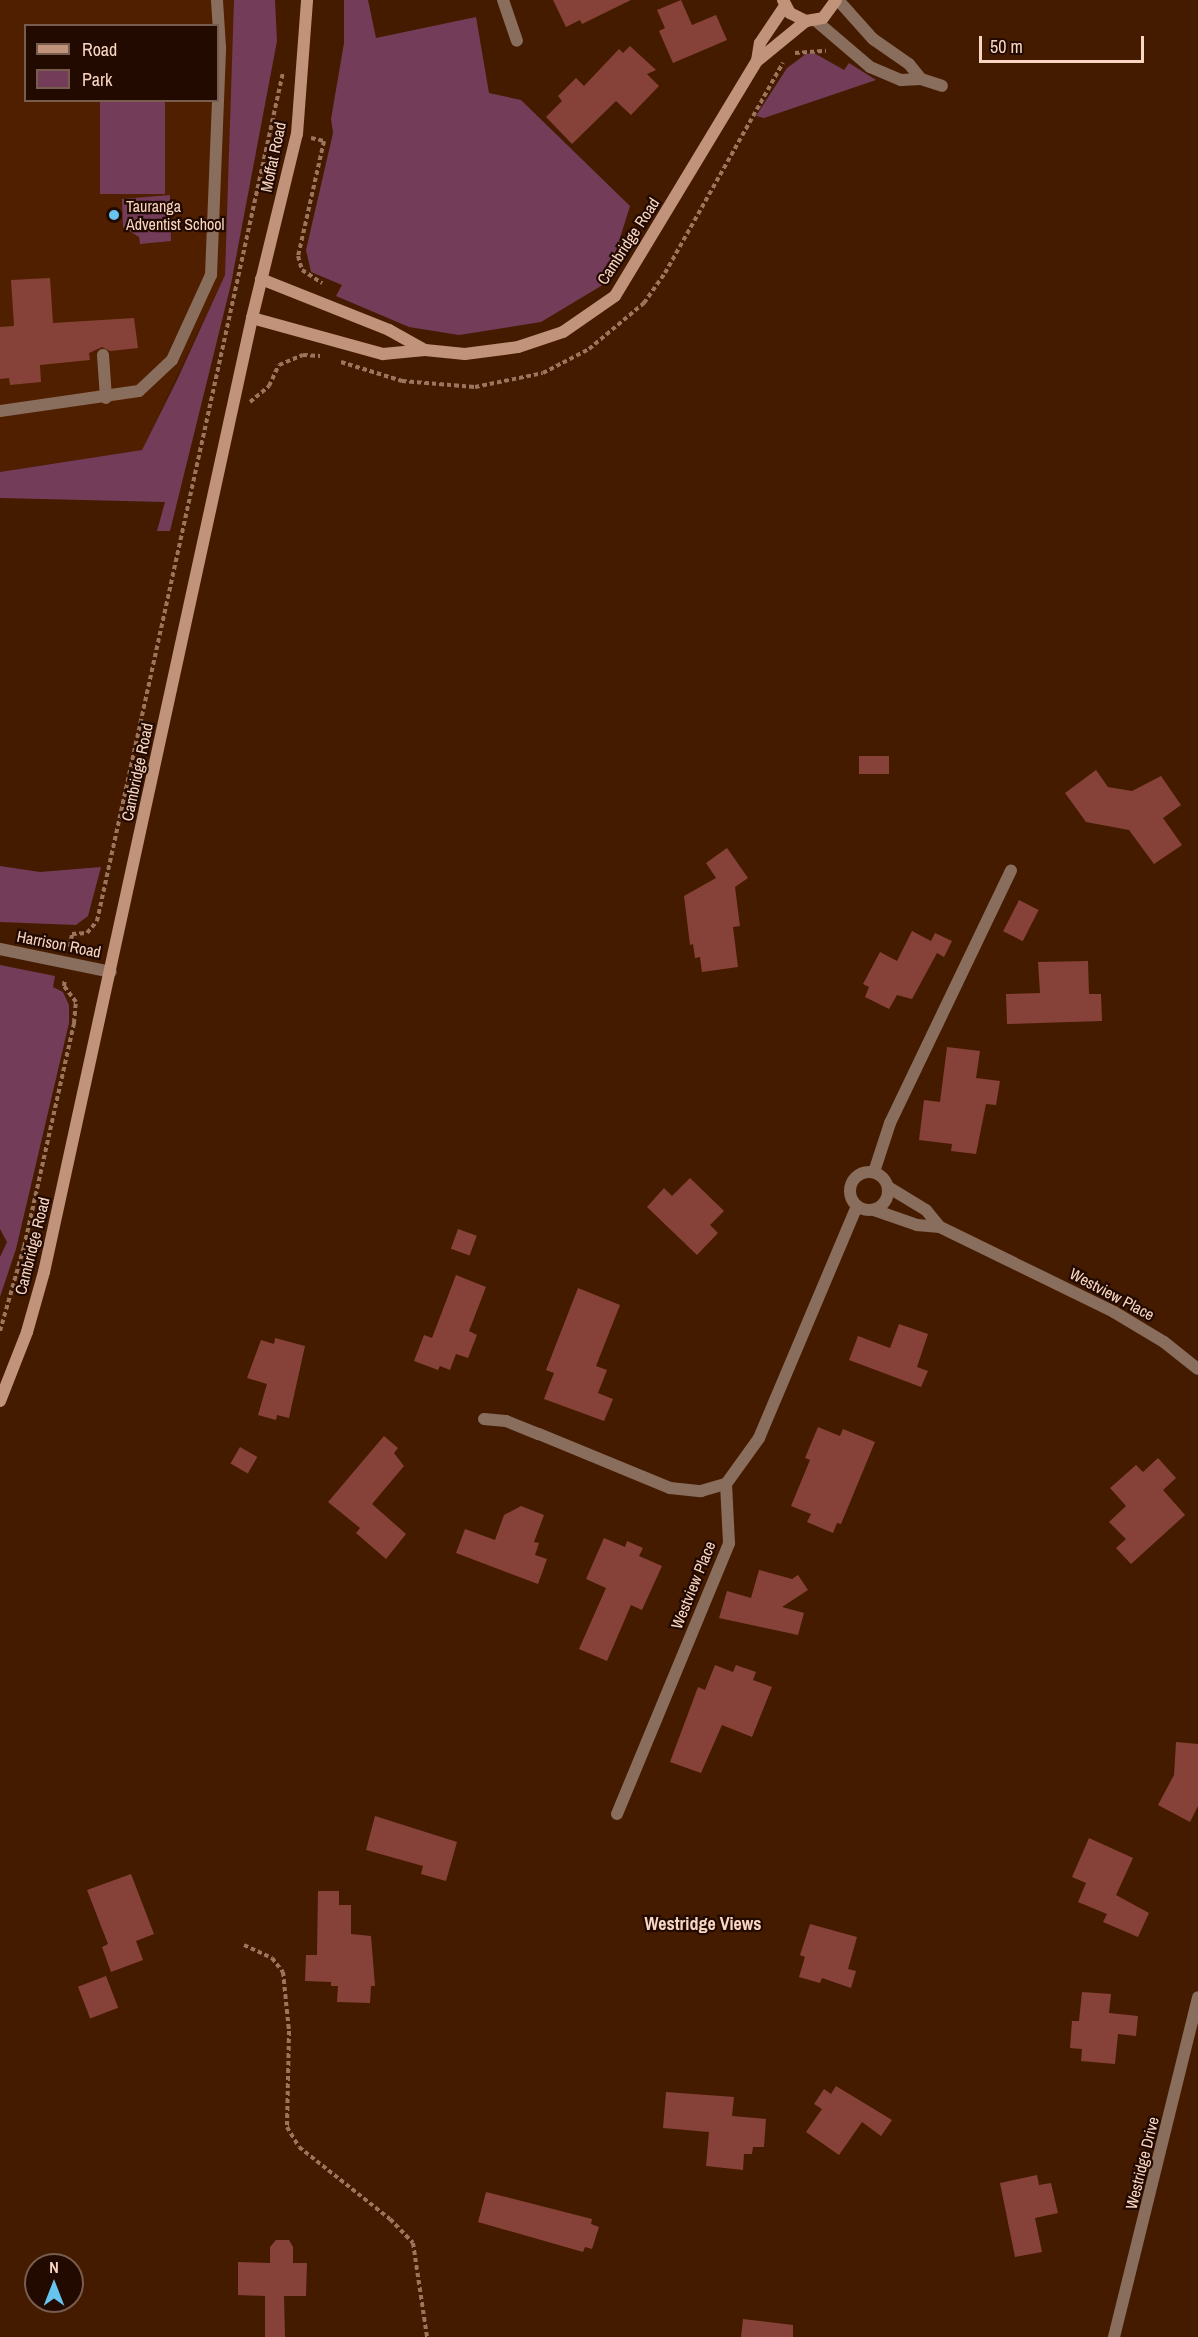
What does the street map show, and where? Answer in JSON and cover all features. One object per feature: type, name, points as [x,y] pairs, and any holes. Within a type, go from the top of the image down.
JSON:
[{"type":"main road","name":"Moffat Road","points":[[252,318],[297,134],[307,0]]},
{"type":"main road","name":"Cambridge Road","points":[[0,1401],[27,1332],[44,1272],[252,318],[383,354],[425,350],[465,354],[518,347],[563,332],[615,296],[757,61],[810,20],[829,13],[837,0]]},
{"type":"main road","name":"Cambridge Road","points":[[757,61],[760,44],[784,3]]},
{"type":"main road","points":[[784,3],[810,20]]},
{"type":"main road","name":"Cambridge Road","points":[[261,279],[389,330],[425,350]]},
{"type":"street","points":[[217,0],[219,24]]},
{"type":"street","points":[[503,0],[517,40]]},
{"type":"street","points":[[837,0],[873,39],[909,64],[921,79]]},
{"type":"street","points":[[810,20],[870,67],[901,81],[921,79],[942,86]]},
{"type":"street","points":[[219,31],[219,72]]},
{"type":"street","points":[[0,411],[106,398],[139,391],[172,360],[211,275],[218,102]]},
{"type":"street","points":[[104,355],[106,398]]},
{"type":"street","points":[[874,1172],[890,1124],[1011,870]]},
{"type":"street","name":"Harrison Road","points":[[0,949],[111,972]]},
{"type":"street","points":[[874,1172],[888,1186],[885,1203],[874,1210],[857,1206],[850,1195],[852,1182],[861,1173],[874,1172]]},
{"type":"street","name":"Westview Place","points":[[888,1186],[926,1210],[940,1227]]},
{"type":"street","points":[[484,1419],[506,1421],[670,1488],[701,1491],[726,1484],[759,1438],[857,1206]]},
{"type":"street","name":"Westview Place","points":[[874,1210],[917,1225],[940,1227],[1114,1312],[1164,1342],[1198,1369]]},
{"type":"street","name":"Westview Place","points":[[617,1814],[729,1543],[726,1484]]},
{"type":"street","name":"Westridge Drive","points":[[1114,2337],[1198,1997]]},
{"type":"path","points":[[339,362],[402,381],[475,387],[543,373],[589,349],[644,303],[665,273],[756,106],[790,54],[813,49],[833,56]]},
{"type":"path","points":[[71,942],[72,934],[87,933],[97,921],[272,129],[285,60]]},
{"type":"path","points":[[272,129],[278,130]]},
{"type":"path","points":[[319,140],[324,141],[298,256],[302,270],[329,286]]},
{"type":"path","points":[[269,386],[279,365],[292,357],[303,354],[328,358]]},
{"type":"path","points":[[0,1331],[24,1247],[73,1041],[76,1002],[64,986],[65,980]]},
{"type":"path","points":[[244,1945],[272,1958],[283,1972],[289,2031],[287,2127],[299,2147],[390,2219],[413,2243],[427,2337]]},
{"type":"shaded area","name":"Tauranga Adventist School","points":[[0,0],[234,0],[225,275],[142,450],[0,472]]},
{"type":"green space","points":[[234,0],[275,0],[277,41],[231,284],[170,531],[157,531],[165,502],[0,498],[0,472],[142,450],[177,380],[225,275]]},
{"type":"green space","points":[[344,0],[368,0],[376,38],[476,17],[489,93],[521,100],[630,206],[606,283],[541,322],[459,335],[409,327],[336,296],[342,285],[311,272],[306,250],[333,133],[331,119],[344,43]]},
{"type":"green space","points":[[814,53],[844,70],[849,63],[876,80],[764,118],[756,116],[787,68],[806,54]]},
{"type":"green space","points":[[100,102],[165,102],[165,194],[100,194]]},
{"type":"green space","points":[[170,195],[171,241],[140,244],[139,237],[123,227],[122,199]]},
{"type":"green space","points":[[0,866],[40,872],[101,867],[88,916],[76,925],[0,922]]},
{"type":"green space","points":[[0,965],[55,976],[53,987],[63,992],[69,1005],[69,1023],[16,1249],[0,1297],[0,1257],[7,1242],[0,1229]]},
{"type":"building","points":[[553,0],[631,0],[582,24],[580,20],[566,27]]},
{"type":"building","points":[[681,0],[692,25],[716,15],[727,40],[673,63],[659,31],[665,28],[657,10]]},
{"type":"building","points":[[630,46],[656,70],[647,74],[659,86],[631,115],[616,101],[572,144],[546,117],[562,101],[558,96],[576,78],[584,86],[619,49],[623,53]]},
{"type":"building","points":[[50,278],[53,323],[134,318],[138,348],[110,351],[102,347],[89,353],[90,360],[40,365],[41,382],[10,385],[9,378],[0,379],[0,327],[14,326],[11,280]]},
{"type":"building","points":[[859,756],[889,756],[889,774],[859,774]]},
{"type":"building","points":[[1096,770],[1108,787],[1132,791],[1161,776],[1181,805],[1163,818],[1182,845],[1154,864],[1129,830],[1086,822],[1065,793]]},
{"type":"building","points":[[727,848],[748,878],[735,887],[740,926],[733,927],[738,967],[702,972],[700,957],[695,958],[693,944],[690,945],[684,896],[716,878],[706,863]]},
{"type":"building","points":[[1019,900],[1039,910],[1023,941],[1003,931]]},
{"type":"building","points":[[912,931],[931,941],[935,933],[952,941],[944,957],[937,953],[912,999],[897,995],[889,1009],[865,997],[869,987],[863,984],[880,952],[897,961]]},
{"type":"building","points":[[1088,961],[1089,994],[1101,994],[1102,1021],[1007,1024],[1006,994],[1040,993],[1038,962]]},
{"type":"building","points":[[947,1047],[980,1051],[976,1078],[1000,1081],[996,1105],[986,1104],[976,1154],[951,1151],[952,1144],[919,1140],[924,1100],[940,1102]]},
{"type":"building","points":[[690,1178],[724,1211],[710,1225],[718,1233],[697,1255],[647,1207],[664,1188],[672,1196]]},
{"type":"building","points":[[458,1229],[477,1236],[470,1256],[451,1249]]},
{"type":"building","points":[[456,1275],[486,1287],[469,1331],[477,1335],[468,1358],[456,1354],[450,1370],[440,1366],[438,1370],[414,1361],[424,1335],[432,1338]]},
{"type":"building","points":[[578,1288],[620,1305],[596,1366],[607,1370],[598,1393],[613,1399],[604,1421],[544,1399],[554,1373],[546,1370]]},
{"type":"building","points":[[899,1324],[928,1334],[917,1367],[928,1371],[921,1387],[849,1360],[858,1336],[890,1348]]},
{"type":"building","points":[[275,1338],[305,1346],[289,1418],[277,1415],[276,1420],[258,1415],[267,1384],[247,1378],[261,1340],[274,1344]]},
{"type":"building","points":[[818,1427],[840,1436],[843,1429],[875,1442],[841,1524],[837,1523],[833,1533],[807,1522],[811,1514],[791,1506],[810,1460],[805,1458]]},
{"type":"building","points":[[384,1436],[398,1448],[394,1453],[404,1466],[372,1504],[406,1534],[386,1559],[356,1533],[360,1528],[328,1502]]},
{"type":"building","points":[[240,1447],[257,1457],[248,1473],[230,1463]]},
{"type":"building","points":[[1158,1458],[1176,1478],[1163,1490],[1185,1515],[1131,1564],[1116,1548],[1126,1539],[1109,1522],[1126,1506],[1110,1488],[1136,1465],[1143,1472]]},
{"type":"building","points":[[521,1506],[544,1515],[534,1542],[539,1543],[535,1555],[547,1559],[538,1584],[456,1553],[465,1529],[495,1540],[504,1515]]},
{"type":"building","points":[[604,1538],[625,1547],[627,1541],[643,1548],[639,1556],[662,1566],[642,1610],[631,1605],[607,1661],[579,1649],[606,1588],[586,1579]]},
{"type":"building","points":[[759,1570],[792,1579],[798,1575],[808,1590],[782,1607],[804,1613],[798,1635],[719,1618],[727,1591],[751,1598]]},
{"type":"building","points":[[715,1665],[733,1672],[736,1665],[756,1672],[753,1680],[772,1687],[752,1737],[722,1725],[701,1773],[670,1762],[698,1687],[705,1690]]},
{"type":"building","points":[[1176,1742],[1198,1744],[1198,1806],[1190,1822],[1158,1805],[1174,1775]]},
{"type":"building","points":[[375,1816],[457,1842],[446,1881],[421,1874],[423,1866],[366,1850]]},
{"type":"building","points":[[1089,1838],[1133,1858],[1116,1895],[1149,1913],[1138,1937],[1103,1922],[1107,1914],[1078,1902],[1086,1883],[1072,1877]]},
{"type":"building","points":[[131,1874],[154,1934],[136,1941],[143,1960],[111,1972],[102,1947],[108,1944],[87,1890]]},
{"type":"building","points":[[318,1891],[339,1891],[339,1905],[351,1905],[351,1934],[371,1936],[375,1986],[371,1986],[370,2003],[337,2002],[338,1986],[331,1986],[331,1982],[305,1981],[306,1955],[317,1955]]},
{"type":"building","points":[[810,1924],[857,1937],[848,1969],[856,1971],[851,1988],[822,1978],[820,1983],[799,1977],[805,1957],[800,1955]]},
{"type":"building","points":[[106,1976],[118,2008],[90,2018],[78,1987]]},
{"type":"building","points":[[1082,1992],[1111,1994],[1109,2013],[1138,2016],[1136,2036],[1118,2034],[1115,2064],[1081,2061],[1082,2049],[1070,2048],[1072,2021],[1079,2021]]},
{"type":"building","points":[[836,2086],[892,2120],[881,2136],[862,2122],[839,2155],[806,2132],[822,2109],[814,2104],[824,2089],[831,2094]]},
{"type":"building","points":[[666,2092],[734,2097],[732,2116],[766,2119],[764,2147],[753,2147],[752,2154],[744,2154],[743,2170],[706,2166],[709,2132],[663,2128]]},
{"type":"building","points":[[1037,2175],[1039,2185],[1051,2183],[1058,2213],[1035,2218],[1042,2252],[1015,2257],[1000,2183]]},
{"type":"building","points":[[486,2192],[592,2219],[591,2224],[599,2227],[592,2249],[585,2247],[583,2252],[478,2222]]},
{"type":"building","points":[[276,2240],[289,2240],[293,2247],[293,2263],[307,2263],[306,2296],[284,2296],[285,2337],[265,2337],[265,2296],[238,2295],[238,2262],[270,2263],[270,2247]]},
{"type":"building","points":[[743,2319],[793,2325],[793,2337],[741,2337]]},
{"type":"place","name":"Tauranga Adventist School","points":[[114,215]]},
{"type":"district","name":"Westridge Views","points":[[703,1924]]}]
